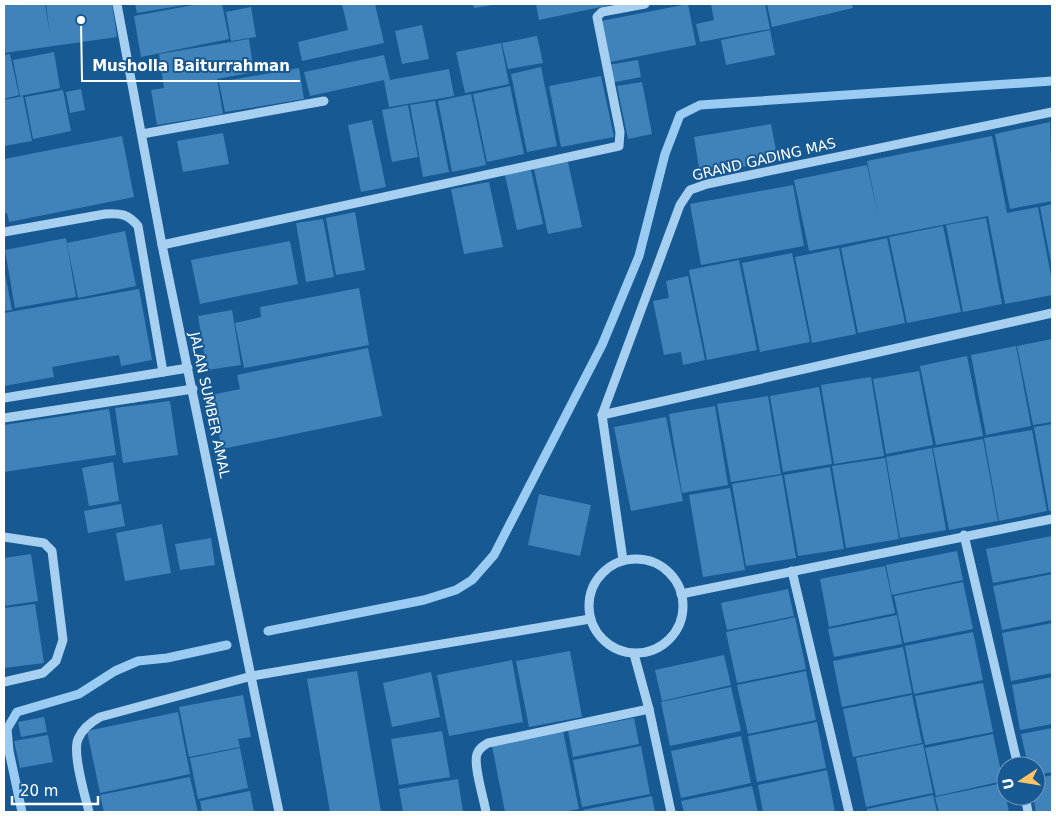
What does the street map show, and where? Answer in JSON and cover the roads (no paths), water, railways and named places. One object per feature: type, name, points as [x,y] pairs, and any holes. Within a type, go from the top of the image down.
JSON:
[{"type":"street","name":"JALAN SUMBER AMAL","points":[[117,4],[162,245],[279,812]]},
{"type":"street","points":[[162,245],[619,146],[620,132],[597,17],[602,12],[645,4]]},
{"type":"street","points":[[142,134],[324,101]]},
{"type":"street","name":"GRAND GADING MAS","points":[[623,560],[602,415],[680,205],[690,190],[756,174],[1052,112]]},
{"type":"street","points":[[4,232],[105,214],[121,213],[132,218],[138,226],[163,372]]},
{"type":"street","points":[[602,415],[1052,313]]},
{"type":"street","points":[[4,398],[188,368]]},
{"type":"street","points":[[4,418],[193,389]]},
{"type":"street","points":[[681,594],[964,535],[1052,519]]},
{"type":"street","points":[[964,535],[1016,756]]},
{"type":"street","points":[[4,537],[44,543],[52,551],[63,640],[56,661],[43,673],[4,682]]},
{"type":"street","points":[[637,559],[652,562],[665,569],[675,580],[681,594],[683,611],[678,628],[667,642],[652,651],[634,654],[619,651],[606,644],[596,633],[590,619],[588,604],[591,590],[598,577],[609,567],[623,560],[637,559]]},
{"type":"street","points":[[792,571],[848,812]]},
{"type":"street","points":[[89,812],[78,753],[78,740],[90,722],[100,717],[252,676],[590,619]]},
{"type":"street","points":[[634,654],[649,709],[671,812]]},
{"type":"street","points":[[486,812],[476,764],[476,755],[480,748],[488,743],[649,709]]},
{"type":"waterway","points":[[268,631],[424,600],[456,590],[472,580],[494,555],[602,345],[639,256],[665,154],[680,115],[700,105],[1052,81]]},
{"type":"waterway","points":[[22,812],[9,751],[7,729],[17,712],[79,694],[115,671],[138,661],[167,658],[227,645]]},
{"type":"place","name":"Musholla Baiturrahman","points":[[81,20]]}]
